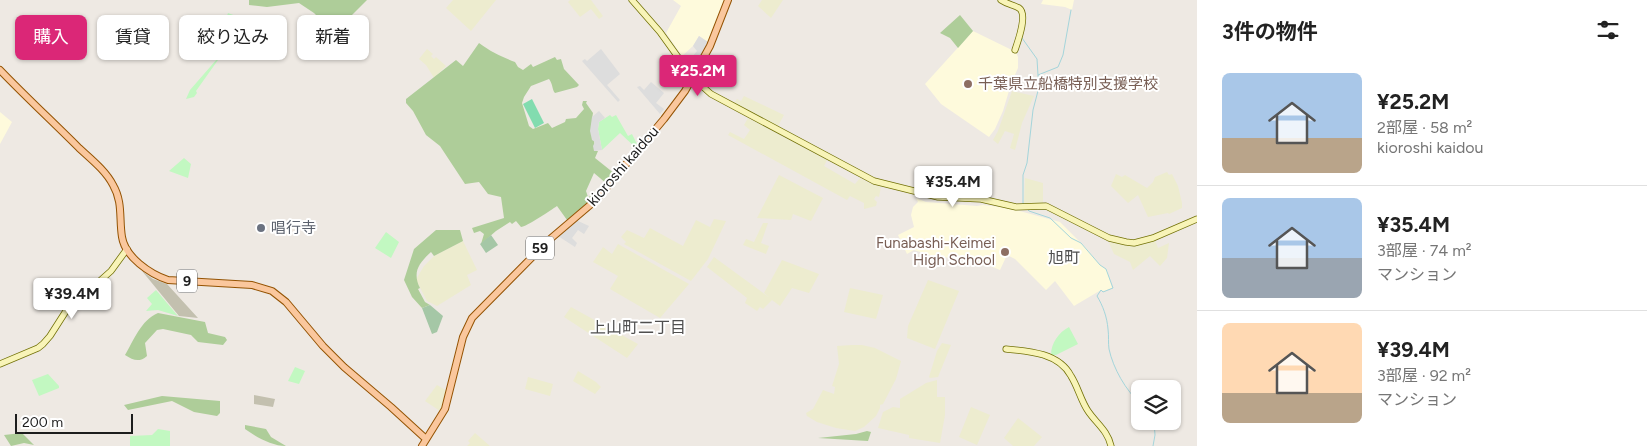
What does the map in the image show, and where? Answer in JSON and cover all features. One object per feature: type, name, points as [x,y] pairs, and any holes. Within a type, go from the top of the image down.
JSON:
[{"type":"main road","name":"59","points":[[693,78],[714,38],[728,0]]},
{"type":"main road","points":[[0,70],[31,104],[112,182],[120,202],[122,235],[126,249]]},
{"type":"main road","name":"kioroshi kaidou","points":[[422,446],[445,409],[463,337],[472,318],[530,258],[604,191],[679,100],[693,78]]},
{"type":"main road","name":"9","points":[[126,249],[142,267],[168,280],[252,285],[272,291],[286,302],[323,346],[344,367],[426,440]]},
{"type":"street","points":[[632,0],[660,32],[693,78],[718,99],[874,181],[938,196],[981,199],[1016,207],[1046,206],[1109,238],[1134,243],[1153,238],[1197,219]]},
{"type":"street","points":[[1001,0],[1019,8],[1022,12],[1022,25],[1015,50]]},
{"type":"street","points":[[0,364],[44,344],[66,311],[104,278],[126,249]]},
{"type":"street","points":[[1006,349],[1039,353],[1063,366],[1070,374],[1088,410],[1107,434],[1111,446]]},
{"type":"shaded area","points":[[673,0],[724,0],[708,42],[699,36],[693,46],[682,56],[666,33],[681,6]]},
{"type":"shaded area","points":[[1043,0],[1074,0],[1072,10],[1065,7],[1041,4]]},
{"type":"shaded area","name":"千葉県立船橋特別支援学校","points":[[973,31],[1016,52],[1018,57],[1018,68],[1003,111],[989,137],[941,104],[925,84]]},
{"type":"shaded area","points":[[699,36],[708,42],[692,70],[687,63],[697,51],[693,46]]},
{"type":"shaded area","points":[[601,49],[620,74],[607,85],[620,100],[618,102],[582,61],[585,59],[587,61]]},
{"type":"shaded area","points":[[651,82],[664,93],[656,103],[664,109],[660,114],[637,87],[640,86],[644,90]]},
{"type":"shaded area","points":[[599,111],[605,118],[599,122],[598,129],[602,150],[594,151],[593,146],[595,142],[592,140],[590,131],[592,117]]},
{"type":"shaded area","points":[[0,112],[12,122],[0,144]]},
{"type":"shaded area","name":"Funabashi-Keimei High School","points":[[916,198],[926,202],[1009,208],[1060,222],[1100,265],[1107,270],[1112,288],[1104,291],[1101,290],[1074,306],[1055,281],[1046,290],[1015,259],[1007,255],[1000,270],[965,256],[951,258],[933,256],[914,250],[907,254],[898,235],[914,227],[911,215],[913,207],[918,202]]},
{"type":"shaded area","points":[[576,220],[589,226],[584,234],[578,230],[572,238],[577,243],[575,247],[558,236]]},
{"type":"shaded area","points":[[142,271],[153,279],[167,284],[198,318],[179,316]]},
{"type":"shaded area","points":[[254,395],[275,399],[273,407],[254,404]]},
{"type":"green space","points":[[249,0],[367,0],[352,15],[316,15],[299,3],[267,7],[249,5]]},
{"type":"green space","points":[[453,0],[496,0],[471,31],[446,8]]},
{"type":"green space","points":[[570,0],[591,0],[603,16],[599,19],[591,9],[580,17],[568,2]]},
{"type":"green space","points":[[762,0],[783,0],[771,18],[758,6]]},
{"type":"green space","points":[[960,15],[973,31],[958,48],[950,38],[940,33]]},
{"type":"green space","points":[[479,43],[515,62],[523,70],[531,64],[533,67],[555,57],[557,60],[561,59],[564,69],[579,85],[555,93],[549,79],[531,86],[522,103],[529,126],[533,129],[548,123],[552,128],[565,122],[566,119],[576,118],[584,109],[583,101],[587,101],[586,103],[593,113],[594,151],[598,151],[595,158],[615,174],[607,184],[594,173],[586,191],[588,197],[591,196],[593,198],[567,220],[557,206],[524,226],[521,227],[516,221],[512,224],[510,222],[481,244],[484,234],[480,231],[474,233],[472,228],[504,218],[501,197],[488,194],[479,182],[465,184],[440,146],[426,135],[413,111],[406,103],[406,99],[456,60],[463,66]]},
{"type":"green space","points":[[427,49],[433,54],[431,56],[434,59],[436,57],[446,66],[434,78],[426,65],[419,59]]},
{"type":"green space","points":[[218,60],[196,91],[197,93],[194,97],[186,99],[190,90]]},
{"type":"green space","points":[[1012,91],[1034,96],[1022,123],[1015,150],[1010,148],[1014,134],[1005,131],[998,144],[993,140]]},
{"type":"green space","points":[[744,96],[784,115],[777,128],[733,104],[737,99],[741,101]]},
{"type":"green space","points":[[532,99],[544,123],[535,128],[523,104]]},
{"type":"green space","points":[[610,115],[612,117],[616,115],[628,136],[632,134],[638,146],[636,148],[620,133],[602,150],[598,129],[599,122]]},
{"type":"green space","points":[[748,118],[827,160],[824,166],[855,184],[860,178],[881,187],[879,197],[876,196],[874,199],[877,202],[876,206],[864,209],[864,203],[850,196],[847,200],[728,135],[730,132],[744,139],[750,130],[744,125]]},
{"type":"green space","points":[[184,158],[191,164],[188,178],[169,171]]},
{"type":"green space","points":[[1167,172],[1169,175],[1172,174],[1178,186],[1182,203],[1182,208],[1169,214],[1148,217],[1138,195],[1128,203],[1111,186],[1116,174],[1122,177],[1125,175],[1147,188],[1155,177]]},
{"type":"green space","points":[[779,175],[823,198],[811,221],[793,214],[791,220],[757,218]]},
{"type":"green space","points":[[1025,178],[1043,183],[1043,203],[1024,203]]},
{"type":"green space","points":[[714,219],[726,221],[708,259],[691,281],[624,244],[626,242],[621,237],[627,230],[644,238],[650,228],[683,246],[696,220],[710,227]]},
{"type":"green space","points":[[763,223],[768,223],[761,243],[769,246],[766,254],[743,245],[746,239],[754,242]]},
{"type":"green space","points":[[436,230],[460,230],[463,241],[434,256],[431,252],[420,264],[417,272],[420,288],[418,289],[425,302],[430,305],[422,308],[412,297],[404,280],[414,249]]},
{"type":"green space","points":[[386,232],[399,242],[391,258],[375,248]]},
{"type":"green space","points":[[491,235],[498,245],[486,253],[480,244]]},
{"type":"green space","points":[[1155,240],[1158,248],[1169,243],[1167,258],[1160,266],[1150,256],[1133,270],[1130,262],[1114,254],[1109,243],[1134,245]]},
{"type":"green space","points":[[463,241],[477,270],[467,275],[471,285],[437,306],[427,301],[416,280],[424,266],[434,256]]},
{"type":"green space","points":[[618,244],[689,284],[660,318],[610,289],[618,276],[593,262],[603,247],[612,254]]},
{"type":"green space","points":[[714,257],[770,298],[764,293],[782,260],[819,274],[809,293],[792,288],[780,306],[772,300],[763,309],[760,307],[757,311],[745,303],[747,298],[707,267]]},
{"type":"green space","points":[[928,280],[959,291],[935,349],[907,338],[908,326]]},
{"type":"green space","points":[[850,288],[883,295],[876,319],[844,312]]},
{"type":"green space","points":[[156,290],[178,316],[158,310],[146,311],[152,304],[147,298]]},
{"type":"green space","points":[[430,305],[443,316],[437,332],[432,334],[422,308]]},
{"type":"green space","points":[[571,307],[638,344],[627,358],[564,317]]},
{"type":"green space","points":[[158,313],[205,322],[208,333],[225,337],[227,340],[223,345],[198,342],[191,335],[163,329],[157,330],[145,343],[147,356],[141,360],[136,360],[125,355],[142,325]]},
{"type":"green space","points":[[1069,327],[1078,344],[1056,355],[1051,355],[1052,346],[1056,338]]},
{"type":"green space","points":[[942,343],[951,345],[938,377],[930,378],[937,351]]},
{"type":"green space","points":[[852,345],[875,348],[901,361],[896,379],[883,404],[880,405],[876,416],[864,427],[855,431],[817,422],[807,416],[806,413],[813,409],[823,390],[834,394],[835,387],[832,386],[839,364],[837,346]]},
{"type":"green space","points":[[295,367],[305,371],[299,384],[288,381]]},
{"type":"green space","points":[[578,371],[601,387],[595,394],[573,381]]},
{"type":"green space","points":[[48,374],[59,388],[39,396],[32,380]]},
{"type":"green space","points":[[528,377],[553,384],[550,396],[525,389]]},
{"type":"green space","points":[[937,380],[937,397],[945,397],[945,415],[940,443],[909,438],[909,435],[878,428],[883,412],[893,407],[900,408],[900,399],[926,383]]},
{"type":"green space","points":[[437,385],[447,391],[440,411],[425,401]]},
{"type":"green space","points":[[162,396],[220,401],[220,413],[217,416],[194,412],[172,401],[128,410],[124,405]]},
{"type":"green space","points":[[971,407],[990,415],[977,445],[959,437]]},
{"type":"green space","points":[[1018,418],[1042,437],[1034,446],[1013,446],[1004,438]]},
{"type":"green space","points":[[245,425],[266,429],[271,437],[286,446],[270,443],[259,438],[245,429]]},
{"type":"green space","points":[[158,429],[170,431],[170,446],[130,446],[130,436],[152,435]]},
{"type":"green space","points":[[867,431],[871,432],[868,441],[818,438],[856,434]]},
{"type":"green space","points":[[22,433],[34,445],[24,443],[11,446],[4,435]]},
{"type":"green space","points":[[475,433],[490,446],[467,446],[470,443],[468,441]]},
{"type":"waterway","points":[[1023,204],[1023,175],[1027,163],[1033,110],[1039,87],[1038,75],[1058,67],[1063,55],[1071,10]]},
{"type":"waterway","points":[[1022,38],[1037,59],[1038,75]]},
{"type":"waterway","points":[[1027,209],[1050,218],[1071,238],[1081,243],[1100,265],[1106,269],[1113,288],[1103,292],[1101,290],[1097,296],[1107,320],[1109,349],[1114,364],[1121,379],[1131,393]]},
{"type":"waterway","points":[[1153,446],[1155,430]]},
{"type":"place","name":"千葉県立船橋特別支援学校","points":[[968,84]]},
{"type":"place","name":"唱行寺","points":[[261,228]]},
{"type":"place","name":"Funabashi-Keimei High School","points":[[1005,252]]},
{"type":"district","name":"旭町","points":[[1064,257]]},
{"type":"district","name":"上山町二丁目","points":[[638,327]]}]
